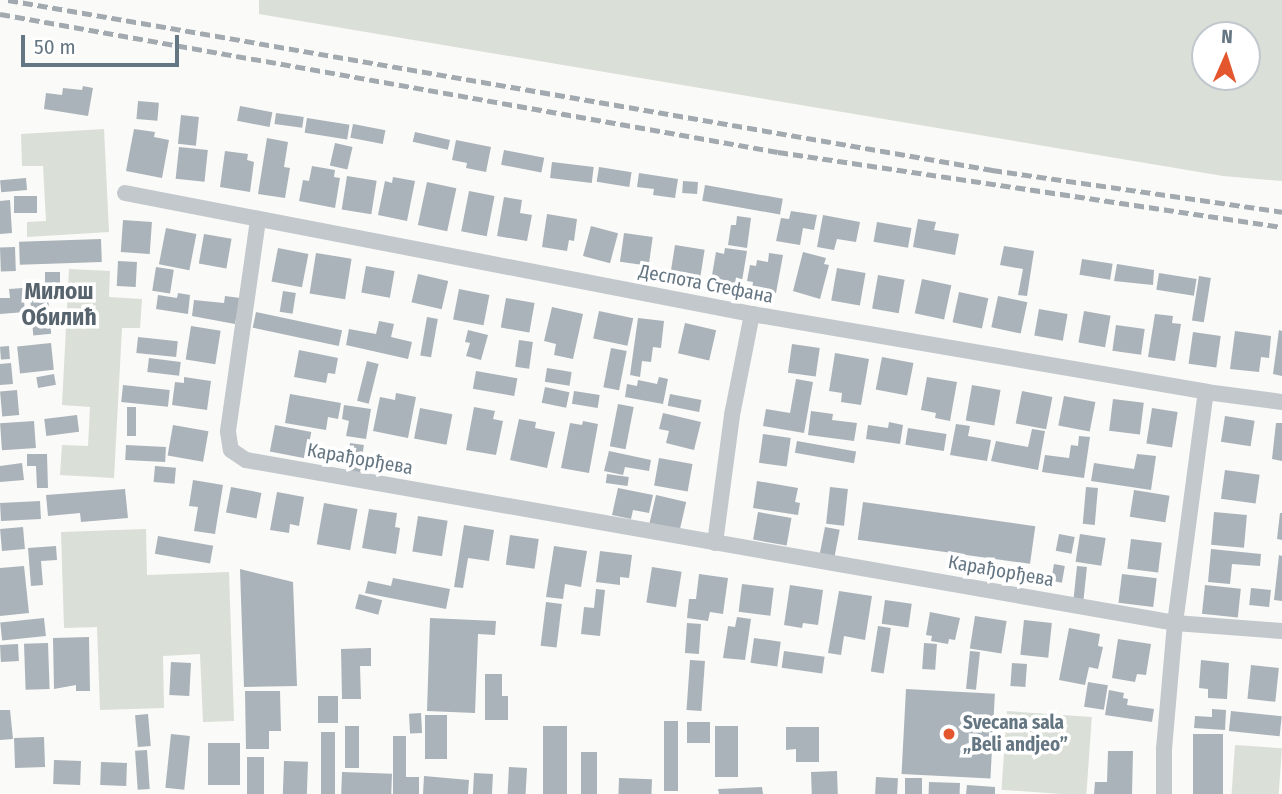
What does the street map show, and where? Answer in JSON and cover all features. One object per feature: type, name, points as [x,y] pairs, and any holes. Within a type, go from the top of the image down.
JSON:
[{"type":"street","name":"Деспота Стефана","points":[[125,193],[752,314],[1206,392],[1282,402]]},
{"type":"street","name":"Карађорђева","points":[[258,220],[228,432],[231,450],[256,463],[1175,623],[1282,631]]},
{"type":"street","points":[[715,543],[733,415],[752,314]]},
{"type":"street","points":[[1164,794],[1164,749],[1175,623],[1206,392]]},
{"type":"shaded area","points":[[259,0],[1282,0],[1282,181],[1223,176],[259,14]]},
{"type":"shaded area","points":[[104,129],[109,232],[27,237],[27,222],[46,221],[43,166],[22,166],[21,134]]},
{"type":"shaded area","points":[[69,269],[110,271],[109,297],[142,299],[140,328],[122,328],[114,478],[60,475],[62,445],[88,446],[90,407],[62,405]]},
{"type":"shaded area","points":[[146,529],[147,575],[229,572],[234,721],[203,722],[200,654],[163,656],[164,708],[100,710],[97,627],[64,628],[61,532]]},
{"type":"shaded area","points":[[1007,711],[1092,717],[1086,794],[1001,790]]},
{"type":"shaded area","points":[[1235,745],[1282,748],[1279,794],[1232,794]]},
{"type":"building","points":[[83,86],[93,88],[88,116],[44,109],[46,93],[62,95],[63,88],[82,90]]},
{"type":"building","points":[[138,101],[159,103],[157,121],[136,119]]},
{"type":"building","points":[[240,106],[272,112],[270,127],[237,121]]},
{"type":"building","points":[[276,113],[304,117],[302,128],[274,124]]},
{"type":"building","points":[[181,115],[199,117],[196,146],[178,144]]},
{"type":"building","points":[[307,118],[349,125],[347,140],[305,133]]},
{"type":"building","points":[[353,124],[385,130],[383,144],[350,138]]},
{"type":"building","points":[[134,129],[155,132],[154,137],[169,140],[162,178],[126,171]]},
{"type":"building","points":[[415,132],[450,140],[448,150],[413,142]]},
{"type":"building","points":[[267,138],[288,142],[284,167],[290,168],[285,198],[258,194]]},
{"type":"building","points":[[456,140],[491,147],[486,172],[466,168],[467,163],[452,160]]},
{"type":"building","points":[[335,143],[353,147],[347,169],[330,165]]},
{"type":"building","points":[[179,147],[208,150],[204,182],[176,179]]},
{"type":"building","points":[[504,150],[544,158],[541,173],[501,165]]},
{"type":"building","points":[[225,151],[248,154],[247,160],[254,162],[250,192],[220,187]]},
{"type":"building","points":[[552,162],[594,167],[592,183],[550,178]]},
{"type":"building","points":[[312,166],[335,170],[334,177],[340,178],[335,208],[299,201],[303,180],[309,181]]},
{"type":"building","points":[[599,167],[632,172],[629,187],[597,182]]},
{"type":"building","points":[[639,173],[678,179],[675,198],[653,195],[654,189],[637,187]]},
{"type":"building","points":[[347,176],[377,181],[371,214],[342,210]]},
{"type":"building","points":[[393,177],[415,181],[407,221],[378,215],[385,181],[392,183]]},
{"type":"building","points":[[26,178],[27,190],[1,192],[0,180]]},
{"type":"building","points":[[683,181],[698,182],[697,194],[682,193]]},
{"type":"building","points":[[427,182],[456,188],[447,231],[418,225]]},
{"type":"building","points":[[705,185],[783,199],[780,214],[702,201]]},
{"type":"building","points":[[469,191],[495,196],[487,236],[461,231]]},
{"type":"building","points":[[14,196],[37,196],[37,213],[14,213]]},
{"type":"building","points":[[504,197],[522,200],[520,213],[532,215],[527,241],[497,236]]},
{"type":"building","points":[[10,200],[12,233],[0,234],[0,201]]},
{"type":"building","points":[[791,211],[817,215],[814,230],[803,228],[800,245],[776,241],[781,218],[789,219]]},
{"type":"building","points":[[547,214],[577,219],[574,241],[569,240],[567,251],[542,247]]},
{"type":"building","points":[[823,215],[860,222],[856,242],[837,239],[834,250],[817,247]]},
{"type":"building","points":[[737,216],[751,218],[747,248],[728,245],[731,225],[736,225]]},
{"type":"building","points":[[918,219],[936,222],[934,230],[959,234],[955,255],[913,247]]},
{"type":"building","points":[[123,220],[152,222],[150,254],[121,252]]},
{"type":"building","points":[[877,222],[911,228],[908,248],[874,242]]},
{"type":"building","points":[[591,226],[618,233],[610,263],[583,256]]},
{"type":"building","points":[[166,228],[196,234],[189,270],[159,264]]},
{"type":"building","points":[[624,233],[653,237],[649,266],[620,262]]},
{"type":"building","points":[[204,234],[232,239],[226,268],[199,264]]},
{"type":"building","points":[[101,239],[102,262],[20,265],[19,242]]},
{"type":"building","points":[[675,245],[705,250],[700,279],[670,275]]},
{"type":"building","points":[[1004,246],[1034,251],[1027,296],[1018,295],[1023,269],[1000,265]]},
{"type":"building","points":[[15,247],[16,271],[1,272],[0,248]]},
{"type":"building","points":[[278,248],[308,254],[302,287],[272,281]]},
{"type":"building","points":[[725,248],[747,251],[741,287],[711,281],[716,252],[724,254]]},
{"type":"building","points":[[803,252],[826,258],[824,264],[829,265],[820,299],[793,291]]},
{"type":"building","points":[[316,253],[352,259],[345,299],[310,293]]},
{"type":"building","points":[[769,253],[783,255],[776,293],[752,289],[753,282],[747,281],[750,265],[756,266],[757,260],[768,262]]},
{"type":"building","points":[[1082,259],[1113,264],[1110,280],[1079,275]]},
{"type":"building","points":[[118,261],[137,262],[136,287],[117,286]]},
{"type":"building","points":[[1117,264],[1154,270],[1153,285],[1114,281]]},
{"type":"building","points":[[366,266],[395,271],[390,298],[361,293]]},
{"type":"building","points":[[156,267],[174,270],[170,294],[152,291]]},
{"type":"building","points":[[837,268],[866,273],[860,306],[831,300]]},
{"type":"building","points":[[45,272],[60,272],[60,290],[45,290]]},
{"type":"building","points":[[1159,273],[1197,279],[1194,296],[1156,290]]},
{"type":"building","points":[[418,274],[448,281],[442,309],[411,302]]},
{"type":"building","points":[[878,275],[905,280],[899,313],[872,308]]},
{"type":"building","points":[[1199,276],[1211,278],[1204,322],[1192,320]]},
{"type":"building","points":[[922,279],[951,285],[944,319],[915,313]]},
{"type":"building","points":[[23,288],[25,312],[0,314],[0,298],[10,298],[9,289]]},
{"type":"building","points":[[459,289],[489,295],[484,325],[453,319]]},
{"type":"building","points":[[283,291],[296,293],[293,314],[280,312]]},
{"type":"building","points":[[959,292],[988,298],[982,329],[953,322]]},
{"type":"building","points":[[178,293],[190,295],[188,314],[156,309],[158,295],[177,298]]},
{"type":"building","points":[[225,296],[240,298],[235,324],[192,316],[194,300],[224,303]]},
{"type":"building","points":[[998,296],[1027,302],[1021,334],[991,327]]},
{"type":"building","points":[[48,297],[51,334],[33,335],[30,299]]},
{"type":"building","points":[[506,298],[535,303],[529,333],[501,328]]},
{"type":"building","points":[[552,307],[583,314],[573,359],[554,355],[556,344],[544,341]]},
{"type":"building","points":[[1039,309],[1068,314],[1063,341],[1034,336]]},
{"type":"building","points":[[599,311],[633,318],[627,346],[593,338]]},
{"type":"building","points":[[1084,311],[1111,316],[1105,347],[1078,343]]},
{"type":"building","points":[[256,312],[342,330],[339,346],[253,328]]},
{"type":"building","points":[[1155,314],[1173,316],[1172,323],[1181,324],[1175,361],[1148,357]]},
{"type":"building","points":[[427,317],[438,319],[431,357],[420,355]]},
{"type":"building","points":[[638,318],[664,321],[661,348],[653,347],[651,362],[642,361],[640,377],[630,375]]},
{"type":"building","points":[[379,321],[394,324],[391,337],[412,342],[408,359],[346,345],[349,329],[376,334]]},
{"type":"building","points":[[685,323],[716,330],[709,360],[678,353]]},
{"type":"building","points":[[1116,325],[1145,329],[1141,355],[1112,351]]},
{"type":"building","points":[[191,326],[221,331],[215,364],[186,360]]},
{"type":"building","points":[[468,330],[488,335],[481,360],[466,356],[470,343],[465,342]]},
{"type":"building","points":[[1279,330],[1282,331],[1282,376],[1273,374]]},
{"type":"building","points":[[1235,331],[1271,336],[1269,358],[1261,357],[1259,372],[1230,369]]},
{"type":"building","points":[[1193,332],[1221,336],[1216,368],[1189,364]]},
{"type":"building","points":[[138,337],[178,341],[176,357],[136,353]]},
{"type":"building","points":[[519,340],[533,342],[529,369],[515,367]]},
{"type":"building","points":[[51,343],[54,370],[20,373],[17,347]]},
{"type":"building","points":[[792,344],[820,348],[816,377],[788,373]]},
{"type":"building","points":[[9,346],[10,359],[1,360],[0,347]]},
{"type":"building","points":[[611,348],[627,351],[619,390],[603,387]]},
{"type":"building","points":[[299,350],[338,358],[335,374],[328,373],[326,383],[294,377]]},
{"type":"building","points":[[835,353],[869,359],[861,405],[841,402],[842,393],[829,391]]},
{"type":"building","points":[[882,357],[913,363],[907,395],[876,389]]},
{"type":"building","points":[[149,358],[181,362],[179,376],[147,372]]},
{"type":"building","points":[[367,361],[379,364],[369,404],[357,401]]},
{"type":"building","points":[[11,363],[13,384],[0,385],[0,364]]},
{"type":"building","points":[[547,368],[572,372],[570,386],[545,382]]},
{"type":"building","points":[[476,371],[517,378],[514,396],[473,389]]},
{"type":"building","points":[[54,374],[56,385],[38,388],[36,377]]},
{"type":"building","points":[[184,377],[211,381],[207,410],[172,405],[175,382],[184,383]]},
{"type":"building","points":[[659,377],[668,379],[663,404],[625,397],[627,384],[637,386],[638,380],[657,384]]},
{"type":"building","points":[[927,377],[957,382],[950,421],[935,418],[936,413],[921,410]]},
{"type":"building","points":[[796,379],[813,382],[804,433],[763,426],[766,409],[790,413]]},
{"type":"building","points":[[123,385],[170,390],[168,407],[121,402]]},
{"type":"building","points":[[972,385],[1001,390],[994,425],[966,420]]},
{"type":"building","points":[[545,387],[569,392],[566,408],[542,403]]},
{"type":"building","points":[[17,390],[19,415],[2,416],[0,391]]},
{"type":"building","points":[[574,391],[600,395],[598,408],[572,404]]},
{"type":"building","points":[[1022,391],[1052,397],[1046,429],[1016,423]]},
{"type":"building","points":[[396,393],[416,397],[408,438],[373,431],[380,397],[395,400]]},
{"type":"building","points":[[290,394],[341,403],[338,419],[328,417],[326,430],[285,423]]},
{"type":"building","points":[[670,394],[701,400],[699,412],[668,406]]},
{"type":"building","points":[[1064,396],[1095,402],[1090,432],[1058,425]]},
{"type":"building","points":[[1113,399],[1144,403],[1140,435],[1109,431]]},
{"type":"building","points":[[618,404],[634,407],[626,449],[610,446]]},
{"type":"building","points":[[344,405],[371,409],[366,439],[346,436],[349,421],[342,419]]},
{"type":"building","points":[[127,407],[136,407],[136,436],[127,436]]},
{"type":"building","points":[[474,407],[495,411],[493,419],[503,421],[496,455],[466,450]]},
{"type":"building","points":[[420,408],[452,414],[446,445],[414,438]]},
{"type":"building","points":[[1152,408],[1178,412],[1172,448],[1146,444]]},
{"type":"building","points":[[811,411],[833,414],[832,420],[857,423],[854,441],[808,435]]},
{"type":"building","points":[[663,413],[701,422],[694,450],[666,443],[669,431],[659,429]]},
{"type":"building","points":[[77,415],[79,432],[46,436],[44,419]]},
{"type":"building","points":[[1225,416],[1255,421],[1251,446],[1221,442]]},
{"type":"building","points":[[519,419],[536,422],[535,428],[555,432],[547,468],[510,460]]},
{"type":"building","points":[[34,421],[36,448],[2,450],[0,423]]},
{"type":"building","points":[[583,421],[598,424],[589,473],[561,468],[570,423],[582,425]]},
{"type":"building","points":[[889,422],[903,425],[900,444],[866,439],[868,425],[888,428]]},
{"type":"building","points":[[1276,423],[1282,423],[1282,461],[1272,459]]},
{"type":"building","points":[[956,424],[970,426],[968,436],[991,440],[987,461],[950,455]]},
{"type":"building","points":[[173,425],[208,431],[203,462],[168,456]]},
{"type":"building","points":[[275,425],[311,432],[306,459],[270,452]]},
{"type":"building","points":[[908,428],[947,434],[944,451],[905,445]]},
{"type":"building","points":[[1032,429],[1045,431],[1038,470],[991,461],[996,441],[1028,447]]},
{"type":"building","points":[[763,434],[791,438],[787,467],[759,463]]},
{"type":"building","points":[[1079,436],[1090,437],[1084,478],[1042,472],[1045,455],[1069,458],[1071,445],[1078,446]]},
{"type":"building","points":[[797,441],[856,451],[854,463],[795,453]]},
{"type":"building","points":[[350,443],[364,445],[360,473],[346,471]]},
{"type":"building","points":[[126,445],[166,447],[165,462],[125,460]]},
{"type":"building","points":[[609,451],[651,460],[649,471],[625,467],[623,475],[604,471]]},
{"type":"building","points":[[27,454],[47,454],[48,488],[37,488],[36,466],[27,466]]},
{"type":"building","points":[[1137,454],[1156,456],[1151,490],[1091,481],[1094,463],[1134,469]]},
{"type":"building","points":[[659,458],[692,464],[688,491],[654,486]]},
{"type":"building","points":[[22,463],[24,480],[0,482],[0,466]]},
{"type":"building","points":[[155,466],[176,468],[175,484],[154,482]]},
{"type":"building","points":[[1225,470],[1260,475],[1256,504],[1221,499]]},
{"type":"building","points":[[607,474],[629,477],[628,486],[606,483]]},
{"type":"building","points":[[193,480],[223,485],[215,534],[194,531],[198,507],[189,506]]},
{"type":"building","points":[[757,481],[798,488],[795,502],[800,503],[798,515],[753,508]]},
{"type":"building","points":[[231,487],[261,493],[256,518],[226,513]]},
{"type":"building","points":[[830,487],[848,489],[844,526],[826,524]]},
{"type":"building","points":[[1086,487],[1098,488],[1095,525],[1083,524]]},
{"type":"building","points":[[618,488],[653,495],[649,513],[633,510],[631,519],[612,515]]},
{"type":"building","points":[[125,489],[128,518],[81,522],[80,513],[48,516],[46,495]]},
{"type":"building","points":[[1134,490],[1170,496],[1165,522],[1130,517]]},
{"type":"building","points":[[277,492],[304,497],[299,526],[290,524],[289,533],[270,530]]},
{"type":"building","points":[[656,495],[686,502],[680,530],[649,523]]},
{"type":"building","points":[[40,501],[41,519],[1,521],[0,503]]},
{"type":"building","points":[[863,502],[1035,526],[1030,564],[858,540]]},
{"type":"building","points":[[324,503],[357,509],[350,550],[317,544]]},
{"type":"building","points":[[369,509],[397,513],[395,527],[400,528],[396,554],[362,548]]},
{"type":"building","points":[[758,512],[791,518],[787,545],[753,540]]},
{"type":"building","points":[[1214,512],[1247,515],[1244,548],[1211,545]]},
{"type":"building","points":[[1282,513],[1282,540],[1277,539]]},
{"type":"building","points":[[418,516],[448,521],[442,556],[412,552]]},
{"type":"building","points":[[464,525],[494,530],[489,561],[468,558],[463,588],[454,587]]},
{"type":"building","points":[[23,527],[25,549],[2,551],[0,529]]},
{"type":"building","points":[[825,527],[840,530],[834,557],[820,554]]},
{"type":"building","points":[[1059,534],[1075,537],[1071,554],[1056,551]]},
{"type":"building","points":[[1080,534],[1106,538],[1101,566],[1076,562]]},
{"type":"building","points":[[510,535],[539,539],[535,569],[506,565]]},
{"type":"building","points":[[158,536],[213,546],[210,563],[155,554]]},
{"type":"building","points":[[1131,539],[1162,543],[1158,573],[1127,569]]},
{"type":"building","points":[[56,546],[57,560],[41,561],[43,585],[31,586],[28,548]]},
{"type":"building","points":[[554,546],[587,551],[581,587],[565,584],[563,599],[546,597]]},
{"type":"building","points":[[1211,549],[1261,554],[1260,566],[1232,564],[1230,584],[1208,582]]},
{"type":"building","points":[[600,551],[632,555],[629,578],[620,577],[620,585],[596,582]]},
{"type":"building","points":[[1279,555],[1282,556],[1282,601],[1274,600]]},
{"type":"building","points":[[1054,564],[1065,566],[1062,583],[1051,581]]},
{"type":"building","points":[[24,566],[29,613],[0,616],[0,568]]},
{"type":"building","points":[[1077,566],[1087,567],[1083,600],[1074,599]]},
{"type":"building","points":[[652,567],[682,572],[676,607],[646,603]]},
{"type":"building","points":[[240,569],[293,582],[297,686],[244,687]]},
{"type":"building","points":[[699,574],[728,578],[723,614],[710,612],[708,621],[687,618],[689,599],[696,599]]},
{"type":"building","points":[[1122,574],[1157,578],[1153,607],[1118,603]]},
{"type":"building","points":[[393,578],[450,589],[446,609],[365,593],[368,581],[391,586]]},
{"type":"building","points":[[742,584],[774,588],[770,616],[739,612]]},
{"type":"building","points":[[790,585],[823,590],[818,625],[803,623],[802,628],[784,625]]},
{"type":"building","points":[[1205,585],[1241,589],[1238,618],[1202,614]]},
{"type":"building","points":[[1251,588],[1271,590],[1269,607],[1249,605]]},
{"type":"building","points":[[596,589],[605,590],[600,636],[581,634],[584,607],[594,608]]},
{"type":"building","points":[[839,591],[872,596],[865,640],[844,636],[841,655],[828,653]]},
{"type":"building","points":[[359,594],[382,600],[378,615],[355,608]]},
{"type":"building","points":[[885,600],[912,604],[908,628],[882,624]]},
{"type":"building","points":[[546,602],[562,604],[557,648],[541,646]]},
{"type":"building","points":[[930,612],[960,618],[955,640],[949,639],[948,644],[931,641],[932,636],[926,635]]},
{"type":"building","points":[[975,616],[1007,621],[1001,654],[970,649]]},
{"type":"building","points":[[737,617],[751,619],[745,660],[723,658],[728,626],[735,627]]},
{"type":"building","points":[[44,618],[46,636],[2,641],[0,623]]},
{"type":"building","points":[[430,618],[496,621],[495,635],[478,634],[475,713],[427,711]]},
{"type":"building","points":[[1024,620],[1052,623],[1048,658],[1020,655]]},
{"type":"building","points":[[687,623],[701,624],[699,654],[685,653]]},
{"type":"building","points":[[878,626],[891,628],[884,673],[871,671]]},
{"type":"building","points":[[1069,628],[1100,634],[1098,646],[1103,647],[1098,669],[1089,667],[1085,685],[1059,680]]},
{"type":"building","points":[[89,637],[90,691],[76,691],[76,685],[54,689],[53,638]]},
{"type":"building","points":[[754,638],[781,642],[777,667],[751,663]]},
{"type":"building","points":[[1118,639],[1151,644],[1146,675],[1137,674],[1135,682],[1112,678]]},
{"type":"building","points":[[48,643],[50,689],[26,690],[24,644]]},
{"type":"building","points":[[924,643],[937,644],[935,670],[922,669]]},
{"type":"building","points":[[18,644],[19,661],[1,662],[0,645]]},
{"type":"building","points":[[371,648],[371,666],[360,666],[361,699],[342,699],[341,649]]},
{"type":"building","points":[[784,651],[825,657],[822,674],[782,668]]},
{"type":"building","points":[[970,651],[980,652],[976,690],[966,689]]},
{"type":"building","points":[[690,660],[705,661],[701,711],[687,710]]},
{"type":"building","points":[[1201,660],[1229,663],[1227,699],[1208,698],[1208,689],[1199,688]]},
{"type":"building","points":[[171,662],[191,663],[189,696],[169,695]]},
{"type":"building","points":[[1012,663],[1027,664],[1025,687],[1010,686]]},
{"type":"building","points":[[1251,665],[1279,668],[1275,702],[1247,699]]},
{"type":"building","points":[[485,674],[502,674],[502,696],[508,696],[508,720],[485,720]]},
{"type":"building","points":[[1088,682],[1108,685],[1104,710],[1084,707]]},
{"type":"building","name":"Svecana sala „Beli andjeo”","points":[[906,689],[995,694],[990,779],[902,774]]},
{"type":"building","points":[[1109,690],[1124,693],[1123,698],[1128,699],[1127,705],[1154,709],[1152,722],[1105,715]]},
{"type":"building","points":[[245,691],[280,691],[281,731],[269,731],[269,749],[246,749]]},
{"type":"building","points":[[318,696],[338,696],[338,723],[318,723]]},
{"type":"building","points":[[1212,709],[1226,710],[1225,730],[1194,728],[1195,716],[1212,717]]},
{"type":"building","points":[[0,710],[10,710],[13,739],[0,740]]},
{"type":"building","points":[[1231,711],[1282,716],[1280,736],[1229,731]]},
{"type":"building","points":[[421,713],[422,733],[410,734],[409,714]]},
{"type":"building","points":[[148,714],[151,746],[138,747],[135,715]]},
{"type":"building","points":[[425,715],[447,715],[447,759],[425,759]]},
{"type":"building","points":[[664,721],[678,721],[678,791],[664,791]]},
{"type":"building","points":[[687,722],[710,722],[710,743],[687,743]]},
{"type":"building","points":[[345,726],[359,726],[359,768],[345,768]]},
{"type":"building","points":[[543,726],[567,726],[567,794],[543,794]]},
{"type":"building","points":[[715,726],[738,726],[738,777],[715,777]]},
{"type":"building","points":[[786,727],[819,727],[819,762],[796,762],[796,749],[786,750]]},
{"type":"building","points":[[321,732],[335,732],[335,794],[321,794]]},
{"type":"building","points":[[171,734],[190,736],[184,790],[165,788]]},
{"type":"building","points":[[1193,734],[1223,734],[1223,794],[1193,794]]},
{"type":"building","points":[[393,736],[406,736],[406,777],[419,777],[419,794],[393,794]]},
{"type":"building","points":[[44,737],[45,767],[15,768],[14,738]]},
{"type":"building","points":[[208,743],[240,743],[240,785],[208,785]]},
{"type":"building","points":[[147,750],[150,789],[138,790],[135,751]]},
{"type":"building","points":[[1108,751],[1133,751],[1132,794],[1094,794],[1095,782],[1107,782]]},
{"type":"building","points":[[581,752],[597,752],[597,794],[581,794]]},
{"type":"building","points":[[247,757],[264,757],[264,794],[247,794]]},
{"type":"building","points":[[54,760],[81,761],[80,785],[53,784]]},
{"type":"building","points":[[284,761],[308,762],[307,794],[283,794]]},
{"type":"building","points":[[101,762],[127,763],[126,786],[100,785]]},
{"type":"building","points":[[509,767],[527,768],[526,794],[508,794]]},
{"type":"building","points":[[837,771],[838,794],[812,794],[811,772]]},
{"type":"building","points":[[342,772],[392,774],[391,794],[341,794]]},
{"type":"building","points":[[474,773],[493,774],[492,794],[473,794]]},
{"type":"building","points":[[424,776],[469,780],[468,794],[423,794]]},
{"type":"building","points":[[876,777],[898,778],[897,794],[875,794]]},
{"type":"building","points":[[619,778],[652,779],[651,794],[618,794]]},
{"type":"building","points":[[905,778],[922,778],[922,794],[905,794]]},
{"type":"building","points":[[929,782],[960,783],[960,794],[929,794]]},
{"type":"building","points":[[967,785],[995,787],[995,794],[966,794]]},
{"type":"building","points":[[762,787],[763,794],[719,794],[718,789]]},
{"type":"railway","points":[[8,0],[992,170],[1282,212]]},
{"type":"railway","points":[[0,14],[778,152],[1282,227]]},
{"type":"place","name":"Svecana sala „Beli andjeo”","points":[[949,734]]},
{"type":"district","name":"Милош Обилић","points":[[59,304]]}]
